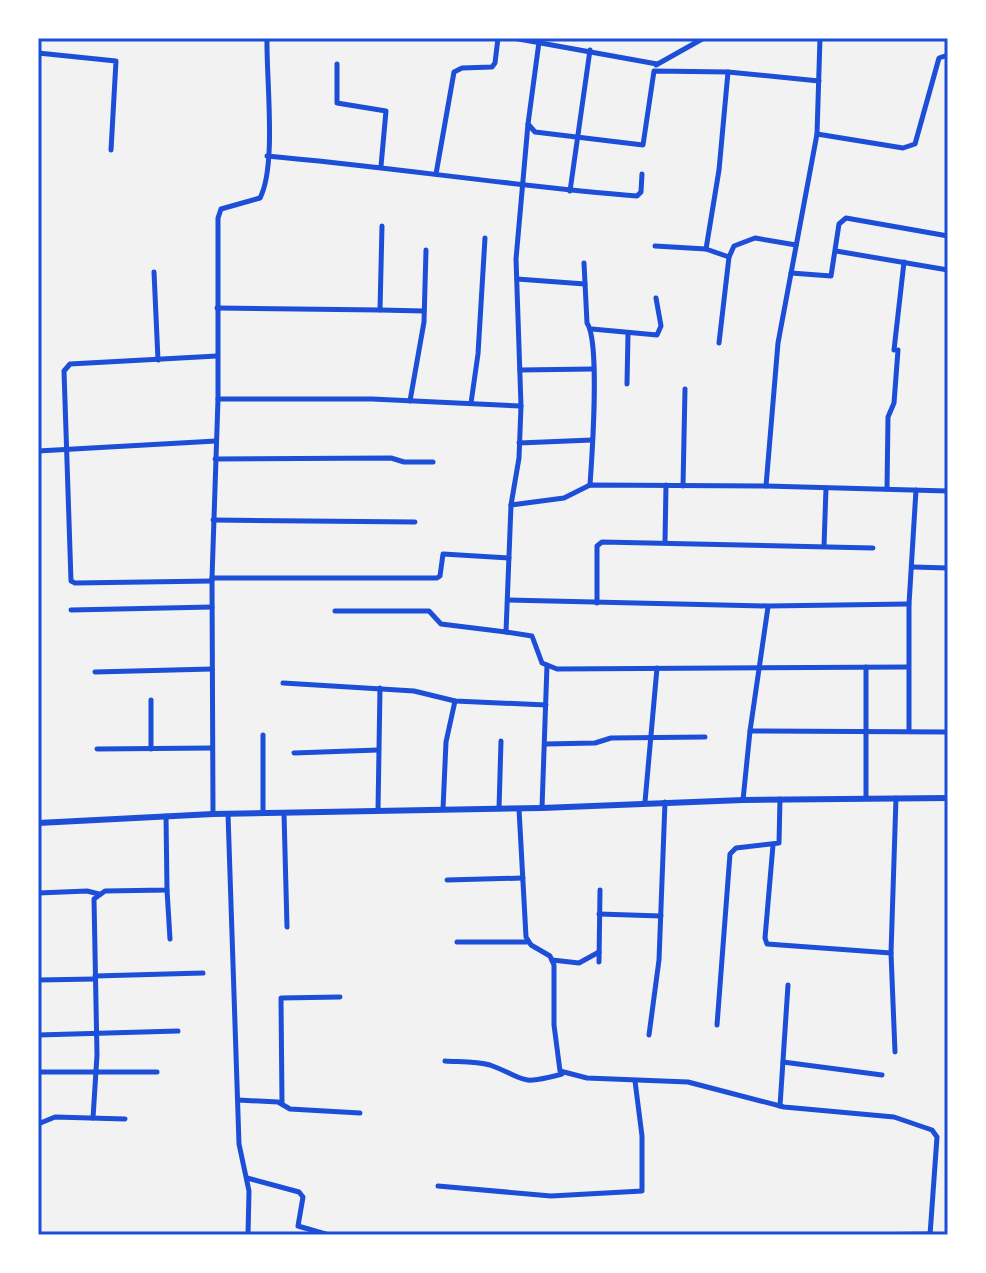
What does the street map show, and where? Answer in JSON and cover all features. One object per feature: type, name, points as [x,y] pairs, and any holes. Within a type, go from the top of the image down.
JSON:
[{"type":"street","points":[[213,814],[212,579],[218,399],[218,218],[221,209],[260,198],[265,189],[269,136],[267,38]]},
{"type":"street","points":[[436,174],[454,72],[462,68],[492,67],[498,38]]},
{"type":"street","points":[[513,38],[657,64]]},
{"type":"street","points":[[528,124],[535,132],[643,145],[657,64],[704,38]]},
{"type":"street","points":[[766,486],[778,343],[817,134],[820,38]]},
{"type":"street","points":[[506,632],[511,505],[521,406],[517,279],[521,185],[539,42]]},
{"type":"street","points":[[570,191],[590,50]]},
{"type":"street","points":[[38,53],[116,61],[111,150]]},
{"type":"street","points":[[817,134],[903,148],[915,144],[939,58],[948,55]]},
{"type":"street","points":[[337,64],[337,103],[386,111],[381,166]]},
{"type":"street","points":[[654,71],[728,72],[819,81]]},
{"type":"street","points":[[706,249],[719,170],[728,72]]},
{"type":"street","points":[[267,156],[637,196],[641,192],[642,174]]},
{"type":"street","points":[[791,273],[830,277],[835,268],[839,224],[846,218],[948,236]]},
{"type":"street","points":[[380,310],[382,226]]},
{"type":"street","points":[[471,403],[478,354],[485,238]]},
{"type":"street","points":[[719,343],[729,257],[734,246],[755,238],[796,245]]},
{"type":"street","points":[[655,246],[706,249],[729,257]]},
{"type":"street","points":[[410,401],[424,311],[426,250]]},
{"type":"street","points":[[836,251],[948,270]]},
{"type":"street","points":[[887,489],[888,417],[894,403],[904,262]]},
{"type":"street","points":[[584,263],[587,323],[592,329],[590,485]]},
{"type":"street","points":[[154,272],[158,360]]},
{"type":"street","points":[[517,279],[585,284]]},
{"type":"street","points":[[592,329],[657,335],[660,332],[656,298]]},
{"type":"street","points":[[217,308],[424,311]]},
{"type":"street","points":[[627,384],[628,334]]},
{"type":"street","points":[[217,356],[70,364],[66,367],[65,449],[71,581],[437,578],[440,576],[443,554],[509,558]]},
{"type":"street","points":[[520,370],[593,369]]},
{"type":"street","points":[[683,486],[685,389]]},
{"type":"street","points":[[218,399],[410,401],[521,406]]},
{"type":"street","points":[[519,443],[592,440]]},
{"type":"street","points":[[38,451],[216,441]]},
{"type":"street","points":[[215,459],[391,458],[404,462],[433,462]]},
{"type":"street","points":[[511,505],[564,498],[590,485],[948,491]]},
{"type":"street","points":[[665,542],[666,485]]},
{"type":"street","points":[[824,546],[826,488]]},
{"type":"street","points":[[909,731],[909,604],[916,490]]},
{"type":"street","points":[[213,520],[415,522]]},
{"type":"street","points":[[597,603],[599,543],[873,548]]},
{"type":"street","points":[[913,567],[948,568]]},
{"type":"street","points":[[508,600],[768,606],[909,604]]},
{"type":"street","points":[[743,800],[768,606]]},
{"type":"street","points":[[71,610],[212,607]]},
{"type":"street","points":[[335,611],[429,611],[441,624],[532,636],[542,663],[557,669],[908,667]]},
{"type":"street","points":[[542,808],[547,665]]},
{"type":"street","points":[[866,667],[866,798]]},
{"type":"street","points":[[645,802],[657,668]]},
{"type":"street","points":[[95,672],[212,669]]},
{"type":"street","points":[[283,683],[414,691],[455,701],[546,705]]},
{"type":"street","points":[[378,811],[380,688]]},
{"type":"street","points":[[151,700],[151,749]]},
{"type":"street","points":[[443,809],[446,742],[455,701]]},
{"type":"street","points":[[750,731],[948,732]]},
{"type":"street","points":[[263,735],[263,813]]},
{"type":"street","points":[[545,744],[595,743],[611,738],[705,737]]},
{"type":"street","points":[[499,809],[501,741]]},
{"type":"street","points":[[97,749],[212,748]]},
{"type":"street","points":[[294,753],[378,750]]},
{"type":"street","points":[[895,1052],[891,953],[896,798]]},
{"type":"street","points":[[38,823],[213,814],[519,809],[645,802],[948,798]]},
{"type":"street","points":[[717,1025],[730,854],[736,848],[779,843],[780,799]]},
{"type":"street","points":[[649,1035],[659,960],[665,802]]},
{"type":"street","points":[[519,809],[527,942]]},
{"type":"street","points":[[284,813],[287,927]]},
{"type":"street","points":[[228,814],[239,1144],[249,1191],[248,1235]]},
{"type":"street","points":[[166,816],[170,939]]},
{"type":"street","points":[[773,845],[767,944],[891,953]]},
{"type":"street","points":[[447,880],[523,878]]},
{"type":"street","points":[[93,1118],[96,1073],[94,899],[105,891],[167,890]]},
{"type":"street","points":[[599,962],[600,890]]},
{"type":"street","points":[[38,893],[87,891],[100,894]]},
{"type":"street","points":[[599,914],[661,916]]},
{"type":"street","points":[[457,942],[527,942],[552,960],[579,963],[599,952]]},
{"type":"street","points":[[552,960],[558,1067],[563,1074]]},
{"type":"street","points":[[38,980],[203,973]]},
{"type":"street","points":[[780,1106],[788,985]]},
{"type":"street","points":[[282,1104],[281,998],[340,997]]},
{"type":"street","points":[[38,1035],[178,1031]]},
{"type":"street","points":[[445,1061],[487,1064],[523,1081],[537,1081],[563,1074],[688,1082],[780,1106],[894,1117],[932,1130],[937,1143],[930,1234],[856,1235]]},
{"type":"street","points":[[783,1062],[882,1075]]},
{"type":"street","points":[[38,1072],[157,1072]]},
{"type":"street","points":[[438,1186],[551,1196],[642,1191],[642,1136],[635,1081]]},
{"type":"street","points":[[238,1100],[282,1104],[290,1109],[360,1113]]},
{"type":"street","points":[[38,1124],[55,1117],[125,1119]]},
{"type":"street","points":[[937,1143],[948,1146]]},
{"type":"street","points":[[246,1177],[299,1192],[303,1197],[298,1226],[329,1235]]}]
